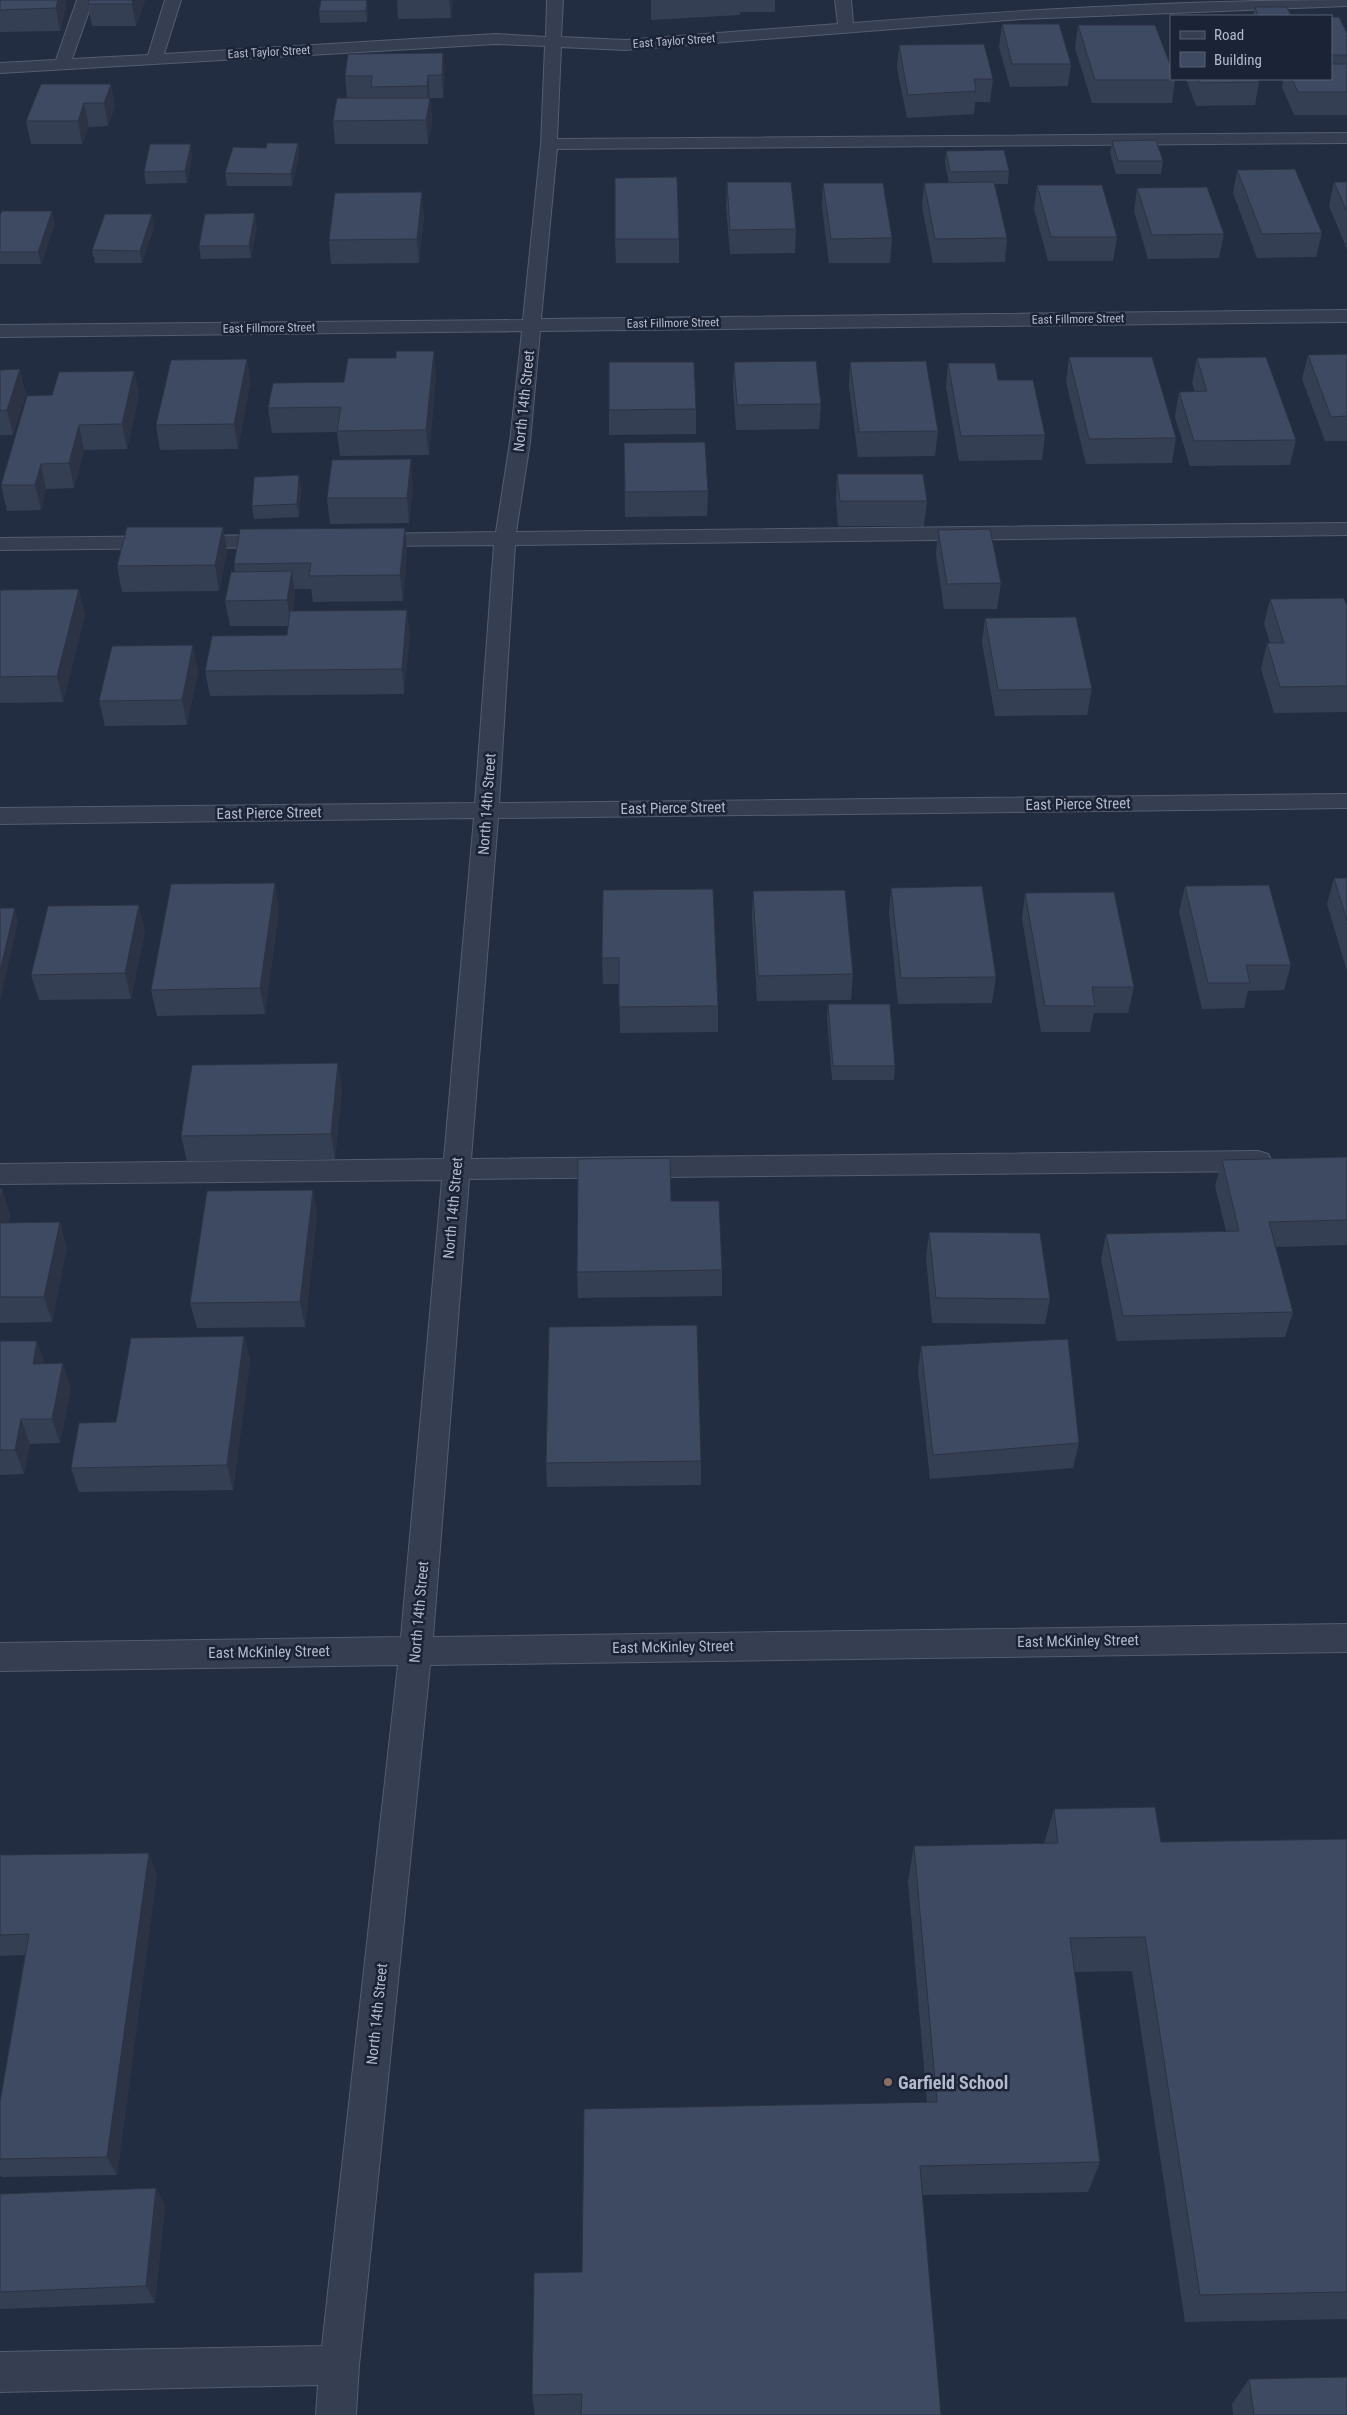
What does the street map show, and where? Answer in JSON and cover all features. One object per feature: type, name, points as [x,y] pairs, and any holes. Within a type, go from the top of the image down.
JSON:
[{"type":"street","points":[[62,64],[85,0]]},
{"type":"street","points":[[154,59],[173,0]]},
{"type":"street","name":"North 14th Street","points":[[336,2415],[339,2365],[416,1650],[487,810],[505,539],[520,442],[549,144],[555,0]]},
{"type":"street","points":[[843,0],[846,28]]},
{"type":"street","name":"East Taylor Street","points":[[0,68],[496,39],[625,45],[1151,5],[1347,1]]},
{"type":"street","points":[[549,144],[1347,138]]},
{"type":"street","name":"East Fillmore Street","points":[[0,331],[1347,316]]},
{"type":"street","points":[[353,540],[1347,529]]},
{"type":"street","points":[[0,544],[294,541]]},
{"type":"street","name":"East Pierce Street","points":[[0,816],[1347,801]]},
{"type":"street","points":[[0,1174],[1287,1161]]},
{"type":"street","name":"East McKinley Street","points":[[0,1657],[1347,1638]]},
{"type":"street","points":[[0,2372],[339,2365]]},
{"type":"building","points":[[0,0],[58,0],[56,8],[0,10]]},
{"type":"building","points":[[89,0],[133,0],[132,4],[88,4]]},
{"type":"building","points":[[321,0],[367,0],[366,11],[319,11]]},
{"type":"building","points":[[1255,7],[1287,7],[1291,15],[1258,15]]},
{"type":"building","points":[[1332,17],[1339,17],[1347,33],[1347,55],[1332,55]]},
{"type":"building","points":[[1002,24],[1059,24],[1071,64],[1012,64]]},
{"type":"building","points":[[1078,25],[1155,25],[1170,64],[1170,80],[1095,80]]},
{"type":"building","points":[[984,44],[993,79],[974,79],[976,91],[908,95],[899,45]]},
{"type":"building","points":[[443,53],[442,75],[428,75],[427,86],[371,87],[372,76],[345,76],[348,54]]},
{"type":"building","points":[[1332,64],[1347,64],[1347,92],[1298,92],[1292,80],[1332,80]]},
{"type":"building","points":[[1198,80],[1258,80],[1259,82],[1200,83]]},
{"type":"building","points":[[41,84],[111,84],[104,103],[84,103],[78,121],[26,121]]},
{"type":"building","points":[[337,98],[430,98],[426,120],[333,121]]},
{"type":"building","points":[[1156,140],[1163,161],[1118,161],[1112,141]]},
{"type":"building","points":[[267,143],[298,143],[291,174],[225,173],[233,147],[266,148]]},
{"type":"building","points":[[150,144],[191,144],[185,171],[144,172]]},
{"type":"building","points":[[1004,150],[1009,171],[950,172],[946,151]]},
{"type":"building","points":[[1295,169],[1322,233],[1262,234],[1237,170]]},
{"type":"building","points":[[677,177],[679,239],[615,239],[615,178]]},
{"type":"building","points":[[727,182],[791,182],[796,229],[730,230]]},
{"type":"building","points":[[994,182],[1007,238],[935,239],[924,183]]},
{"type":"building","points":[[1334,182],[1347,182],[1347,212]]},
{"type":"building","points":[[823,183],[883,183],[892,238],[831,239]]},
{"type":"building","points":[[1037,185],[1102,185],[1117,237],[1051,237]]},
{"type":"building","points":[[1207,187],[1224,234],[1152,235],[1137,188]]},
{"type":"building","points":[[422,192],[417,239],[329,240],[335,193]]},
{"type":"building","points":[[2,211],[52,211],[38,252],[0,252],[0,215]]},
{"type":"building","points":[[255,213],[249,246],[199,246],[205,214]]},
{"type":"building","points":[[105,214],[152,214],[140,251],[92,250]]},
{"type":"building","points":[[396,351],[434,351],[426,430],[337,431],[341,407],[268,408],[273,383],[344,382],[348,358],[396,358]]},
{"type":"building","points":[[1347,354],[1347,416],[1331,417],[1308,355]]},
{"type":"building","points":[[1069,357],[1152,357],[1176,438],[1089,439]]},
{"type":"building","points":[[1266,357],[1296,440],[1194,441],[1179,392],[1207,391],[1197,358]]},
{"type":"building","points":[[247,359],[234,424],[156,425],[171,360]]},
{"type":"building","points":[[816,361],[821,404],[737,405],[734,362]]},
{"type":"building","points":[[926,361],[938,431],[859,432],[850,362]]},
{"type":"building","points":[[609,362],[694,362],[696,409],[609,410]]},
{"type":"building","points":[[948,363],[995,363],[998,380],[1033,380],[1045,435],[961,436]]},
{"type":"building","points":[[20,369],[7,410],[0,411],[0,370]]},
{"type":"building","points":[[134,371],[122,424],[79,425],[69,463],[41,464],[35,485],[1,485],[27,396],[52,395],[59,372]]},
{"type":"building","points":[[705,442],[708,491],[625,492],[624,443]]},
{"type":"building","points":[[411,459],[407,498],[327,498],[332,460]]},
{"type":"building","points":[[837,474],[923,474],[927,501],[840,501]]},
{"type":"building","points":[[299,475],[297,504],[252,506],[254,477]]},
{"type":"building","points":[[127,527],[223,527],[215,565],[117,566]]},
{"type":"building","points":[[405,528],[400,575],[309,576],[311,563],[234,564],[240,529]]},
{"type":"building","points":[[990,529],[1001,583],[947,584],[938,530]]},
{"type":"building","points":[[292,571],[287,600],[225,601],[231,572]]},
{"type":"building","points":[[79,589],[57,676],[0,677],[0,590]]},
{"type":"building","points":[[1344,598],[1347,606],[1347,686],[1280,687],[1267,643],[1284,643],[1270,599]]},
{"type":"building","points":[[407,610],[402,669],[205,671],[212,636],[287,635],[290,611]]},
{"type":"building","points":[[1076,617],[1092,689],[998,690],[985,618]]},
{"type":"building","points":[[193,645],[182,700],[99,701],[112,646]]},
{"type":"building","points":[[1334,878],[1347,878],[1347,921]]},
{"type":"building","points":[[275,883],[260,988],[151,990],[171,884]]},
{"type":"building","points":[[1269,885],[1291,965],[1246,965],[1250,983],[1208,983],[1185,886]]},
{"type":"building","points":[[982,886],[996,977],[901,978],[891,888]]},
{"type":"building","points":[[713,889],[718,1006],[619,1007],[619,958],[602,958],[603,890]]},
{"type":"building","points":[[845,890],[853,974],[758,976],[753,891]]},
{"type":"building","points":[[1114,892],[1134,987],[1092,987],[1095,1006],[1045,1006],[1025,893]]},
{"type":"building","points":[[139,905],[125,973],[31,975],[48,906]]},
{"type":"building","points":[[0,908],[15,908],[0,971]]},
{"type":"building","points":[[828,1004],[890,1004],[895,1066],[833,1066]]},
{"type":"building","points":[[338,1063],[331,1134],[181,1136],[192,1065]]},
{"type":"building","points":[[1347,1157],[1347,1220],[1269,1222],[1293,1312],[1123,1316],[1106,1234],[1239,1231],[1222,1160]]},
{"type":"building","points":[[670,1158],[671,1201],[719,1201],[722,1270],[577,1272],[578,1159]]},
{"type":"building","points":[[313,1190],[300,1302],[190,1303],[207,1191]]},
{"type":"building","points":[[60,1222],[44,1297],[0,1297],[0,1223]]},
{"type":"building","points":[[929,1232],[1040,1233],[1050,1299],[936,1298]]},
{"type":"building","points":[[697,1325],[701,1461],[546,1463],[549,1327]]},
{"type":"building","points":[[244,1336],[227,1465],[71,1468],[79,1423],[116,1422],[131,1338]]},
{"type":"building","points":[[1068,1339],[1079,1443],[933,1455],[921,1346]]},
{"type":"building","points":[[0,1341],[37,1341],[33,1364],[63,1363],[52,1419],[21,1419],[15,1450],[0,1450]]},
{"type":"building","points":[[1155,1807],[1161,1842],[1347,1839],[1347,2292],[1200,2295],[1145,1937],[1070,1938],[1100,2162],[920,2166],[941,2415],[581,2415],[582,2394],[532,2395],[534,2273],[582,2272],[584,2109],[937,2102],[914,1846],[1058,1843],[1054,1809]]},
{"type":"building","points":[[149,1853],[107,2157],[0,2159],[0,2102],[29,1934],[0,1935],[0,1855]]},
{"type":"building","points":[[156,2188],[146,2286],[0,2292],[0,2194]]},
{"type":"building","points":[[1347,2377],[1347,2415],[1254,2415],[1249,2379]]},
{"type":"place","name":"Garfield School","points":[[888,2082]]}]
